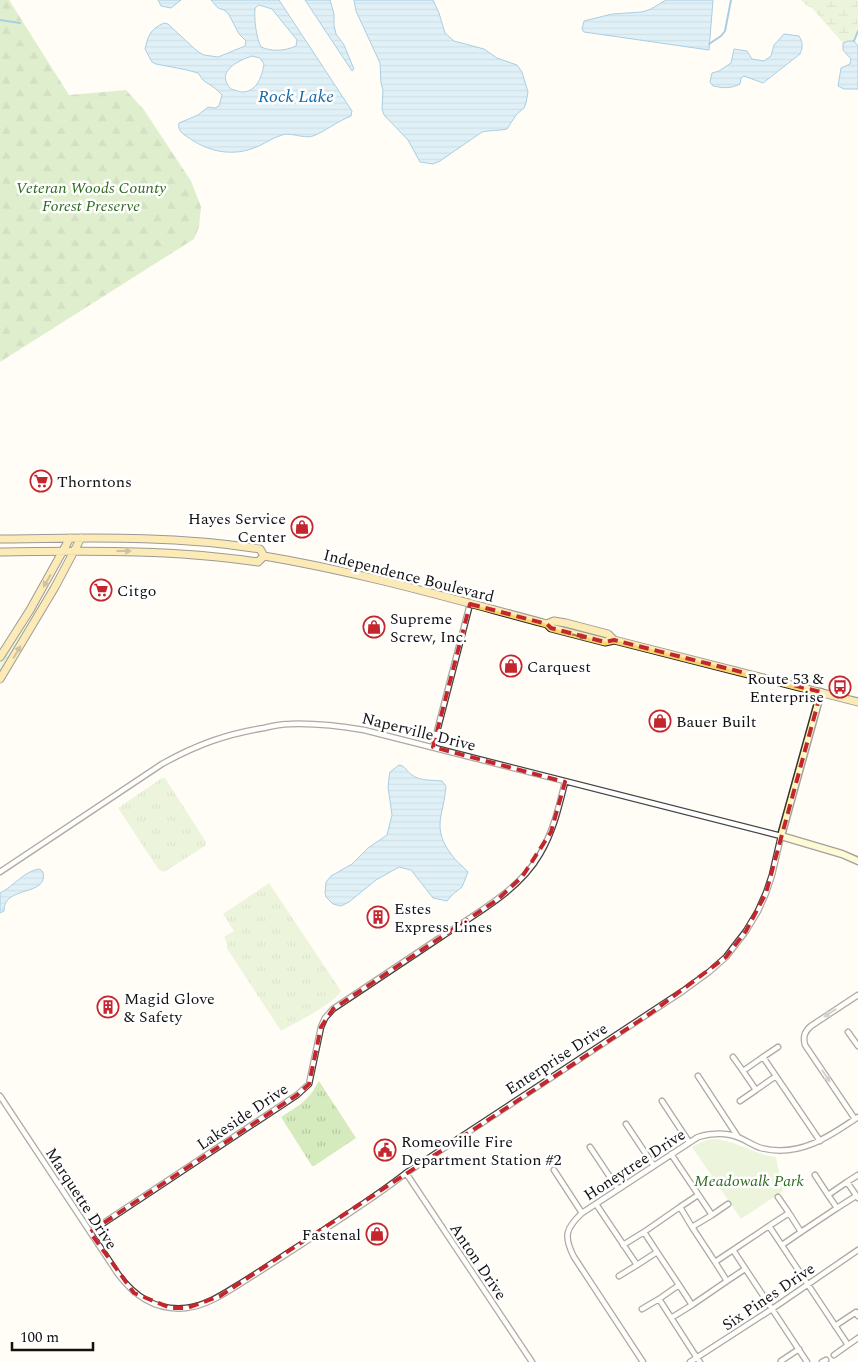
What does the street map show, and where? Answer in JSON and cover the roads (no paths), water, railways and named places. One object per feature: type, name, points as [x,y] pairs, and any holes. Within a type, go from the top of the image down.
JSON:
[{"type":"main road","points":[[0,657],[30,610],[70,538]]},
{"type":"main road","points":[[0,679],[47,601],[81,538]]},
{"type":"main road","name":"Independence Boulevard","points":[[0,539],[134,538],[203,542],[260,549],[264,556],[330,568],[547,624],[551,628],[605,642],[614,640],[858,702]]},
{"type":"main road","name":"Independence Boulevard","points":[[75,551],[161,552],[258,562],[264,556]]},
{"type":"main road","points":[[0,552],[75,551]]},
{"type":"street","points":[[433,747],[470,604]]},
{"type":"street","name":"Enterprise Drive","points":[[153,1304],[171,1308],[187,1308],[208,1302],[255,1275],[384,1190],[406,1173],[656,1009],[698,980],[724,959],[746,931],[766,893],[820,692]]},
{"type":"street","name":"Naperville Drive","points":[[0,872],[162,764],[186,751],[217,738],[254,729],[289,724],[329,725],[364,730],[781,836],[842,854],[858,861]]},
{"type":"street","name":"Lakeside Drive","points":[[90,1232],[297,1095],[308,1084],[321,1028],[325,1018],[333,1009],[497,900],[522,877],[540,855],[551,832],[559,811],[565,782]]},
{"type":"street","points":[[856,1118],[805,1045],[804,1033],[811,1026],[858,995]]},
{"type":"street","points":[[848,1032],[858,1046]]},
{"type":"street","points":[[743,1072],[778,1048]]},
{"type":"street","points":[[733,1057],[756,1090]]},
{"type":"street","points":[[763,1058],[820,1141]]},
{"type":"street","points":[[698,1076],[738,1137]]},
{"type":"street","points":[[740,1101],[776,1076]]},
{"type":"street","name":"Marquette Drive","points":[[0,1096],[125,1284],[134,1293],[153,1304]]},
{"type":"street","points":[[662,1101],[689,1142]]},
{"type":"street","name":"Honeytree Drive","points":[[643,1362],[606,1308],[569,1247],[569,1228],[582,1213],[698,1137],[714,1133],[729,1134],[759,1148],[779,1151],[799,1149],[820,1141],[856,1118]]},
{"type":"street","points":[[626,1124],[654,1166]]},
{"type":"street","points":[[590,1147],[618,1190]]},
{"type":"street","points":[[671,1154],[712,1215]]},
{"type":"street","points":[[554,1170],[582,1213]]},
{"type":"street","name":"Anton Drive","points":[[406,1173],[532,1362]]},
{"type":"street","points":[[815,1175],[837,1208]]},
{"type":"street","points":[[828,1195],[858,1175]]},
{"type":"street","points":[[782,1245],[837,1208],[857,1197],[847,1182]]},
{"type":"street","points":[[623,1245],[698,1195]]},
{"type":"street","points":[[778,1196],[801,1232]]},
{"type":"street","points":[[596,1204],[637,1265]]},
{"type":"street","points":[[692,1227],[728,1204]]},
{"type":"street","points":[[680,1207],[727,1281]]},
{"type":"street","points":[[714,1262],[789,1213]]},
{"type":"street","points":[[769,1226],[848,1345]]},
{"type":"street","points":[[644,1232],[692,1305]]},
{"type":"street","points":[[733,1250],[807,1362]]},
{"type":"street","name":"Six Pines Drive","points":[[690,1362],[699,1360],[858,1250]]},
{"type":"street","points":[[619,1276],[657,1252]]},
{"type":"street","points":[[671,1318],[745,1269]]},
{"type":"street","points":[[642,1310],[679,1285]]},
{"type":"street","points":[[659,1299],[699,1360]]},
{"type":"street","points":[[835,1326],[857,1313]]},
{"type":"street","points":[[834,1354],[858,1338]]},
{"type":"street","points":[[781,1362],[799,1349]]},
{"type":"water","points":[[158,0],[181,0],[171,8],[161,6]]},
{"type":"water","name":"Rock Lake","points":[[211,0],[279,0],[352,111],[351,116],[313,136],[282,135],[255,148],[235,152],[213,150],[184,135],[179,129],[179,123],[198,115],[208,107],[215,108],[219,106],[222,95],[203,80],[198,73],[152,62],[145,49],[146,44],[153,30],[164,23],[168,24],[197,51],[204,55],[218,57],[245,46],[246,41],[239,34],[228,13],[218,8]],"holes":[[[259,5],[272,9],[297,40],[296,46],[278,50],[261,47],[255,17],[255,8]],[[252,56],[260,58],[264,64],[256,86],[242,92],[231,89],[225,77],[227,72],[235,64]]]},
{"type":"water","points":[[305,0],[330,0],[334,14],[336,34],[344,45],[354,69],[352,71]]},
{"type":"water","points":[[354,0],[433,0],[445,33],[454,41],[484,49],[497,58],[517,65],[522,72],[528,92],[524,108],[516,115],[507,129],[482,132],[433,164],[420,162],[408,140],[384,115],[382,109],[383,90],[380,63],[356,11]]},
{"type":"water","points":[[666,0],[713,0],[709,50],[584,32],[582,29],[584,21],[612,14],[642,12]]},
{"type":"water","points":[[784,34],[799,36],[802,45],[800,54],[763,83],[744,76],[741,78],[740,84],[736,86],[723,88],[713,86],[710,82],[712,73],[731,63],[734,49],[747,51],[752,59],[764,61],[771,56],[774,45]]},
{"type":"water","points":[[854,41],[858,46],[858,89],[844,89],[838,86],[841,68],[850,64],[851,59],[843,50],[843,43]]},
{"type":"water","points":[[399,765],[403,766],[415,777],[442,781],[446,786],[440,828],[445,845],[468,872],[462,887],[447,901],[433,898],[411,870],[399,867],[376,880],[349,902],[341,906],[333,904],[326,897],[326,882],[331,876],[352,864],[368,848],[387,835],[392,815],[388,787],[390,772]]},
{"type":"water","points":[[40,869],[43,872],[43,880],[39,885],[11,897],[6,903],[4,911],[0,913],[0,893],[29,872]]},
{"type":"waterway","points":[[709,44],[725,31],[731,0]]},
{"type":"waterway","points":[[0,20],[20,23]]},
{"type":"waterway","points":[[854,41],[858,31]]},
{"type":"place","name":"Thorntons","points":[[41,481]]},
{"type":"place","name":"Hayes Service Center","points":[[302,527]]},
{"type":"place","name":"Citgo","points":[[101,590]]},
{"type":"place","name":"Supreme Screw, Inc.","points":[[374,627]]},
{"type":"place","name":"Carquest","points":[[511,666]]},
{"type":"place","name":"Route 53 & Enterprise","points":[[840,687]]},
{"type":"place","name":"Bauer Built","points":[[660,721]]},
{"type":"place","name":"Estes Express Lines","points":[[378,917]]},
{"type":"place","name":"Magid Glove & Safety","points":[[108,1007]]},
{"type":"place","name":"Romeoville Fire Department Station #2","points":[[385,1150]]},
{"type":"place","name":"Fastenal","points":[[377,1234]]},
{"type":"park label","name":"Veteran Woods County Forest Preserve","points":[[91,196]]},
{"type":"park label","name":"Meadowalk Park","points":[[749,1180]]}]
